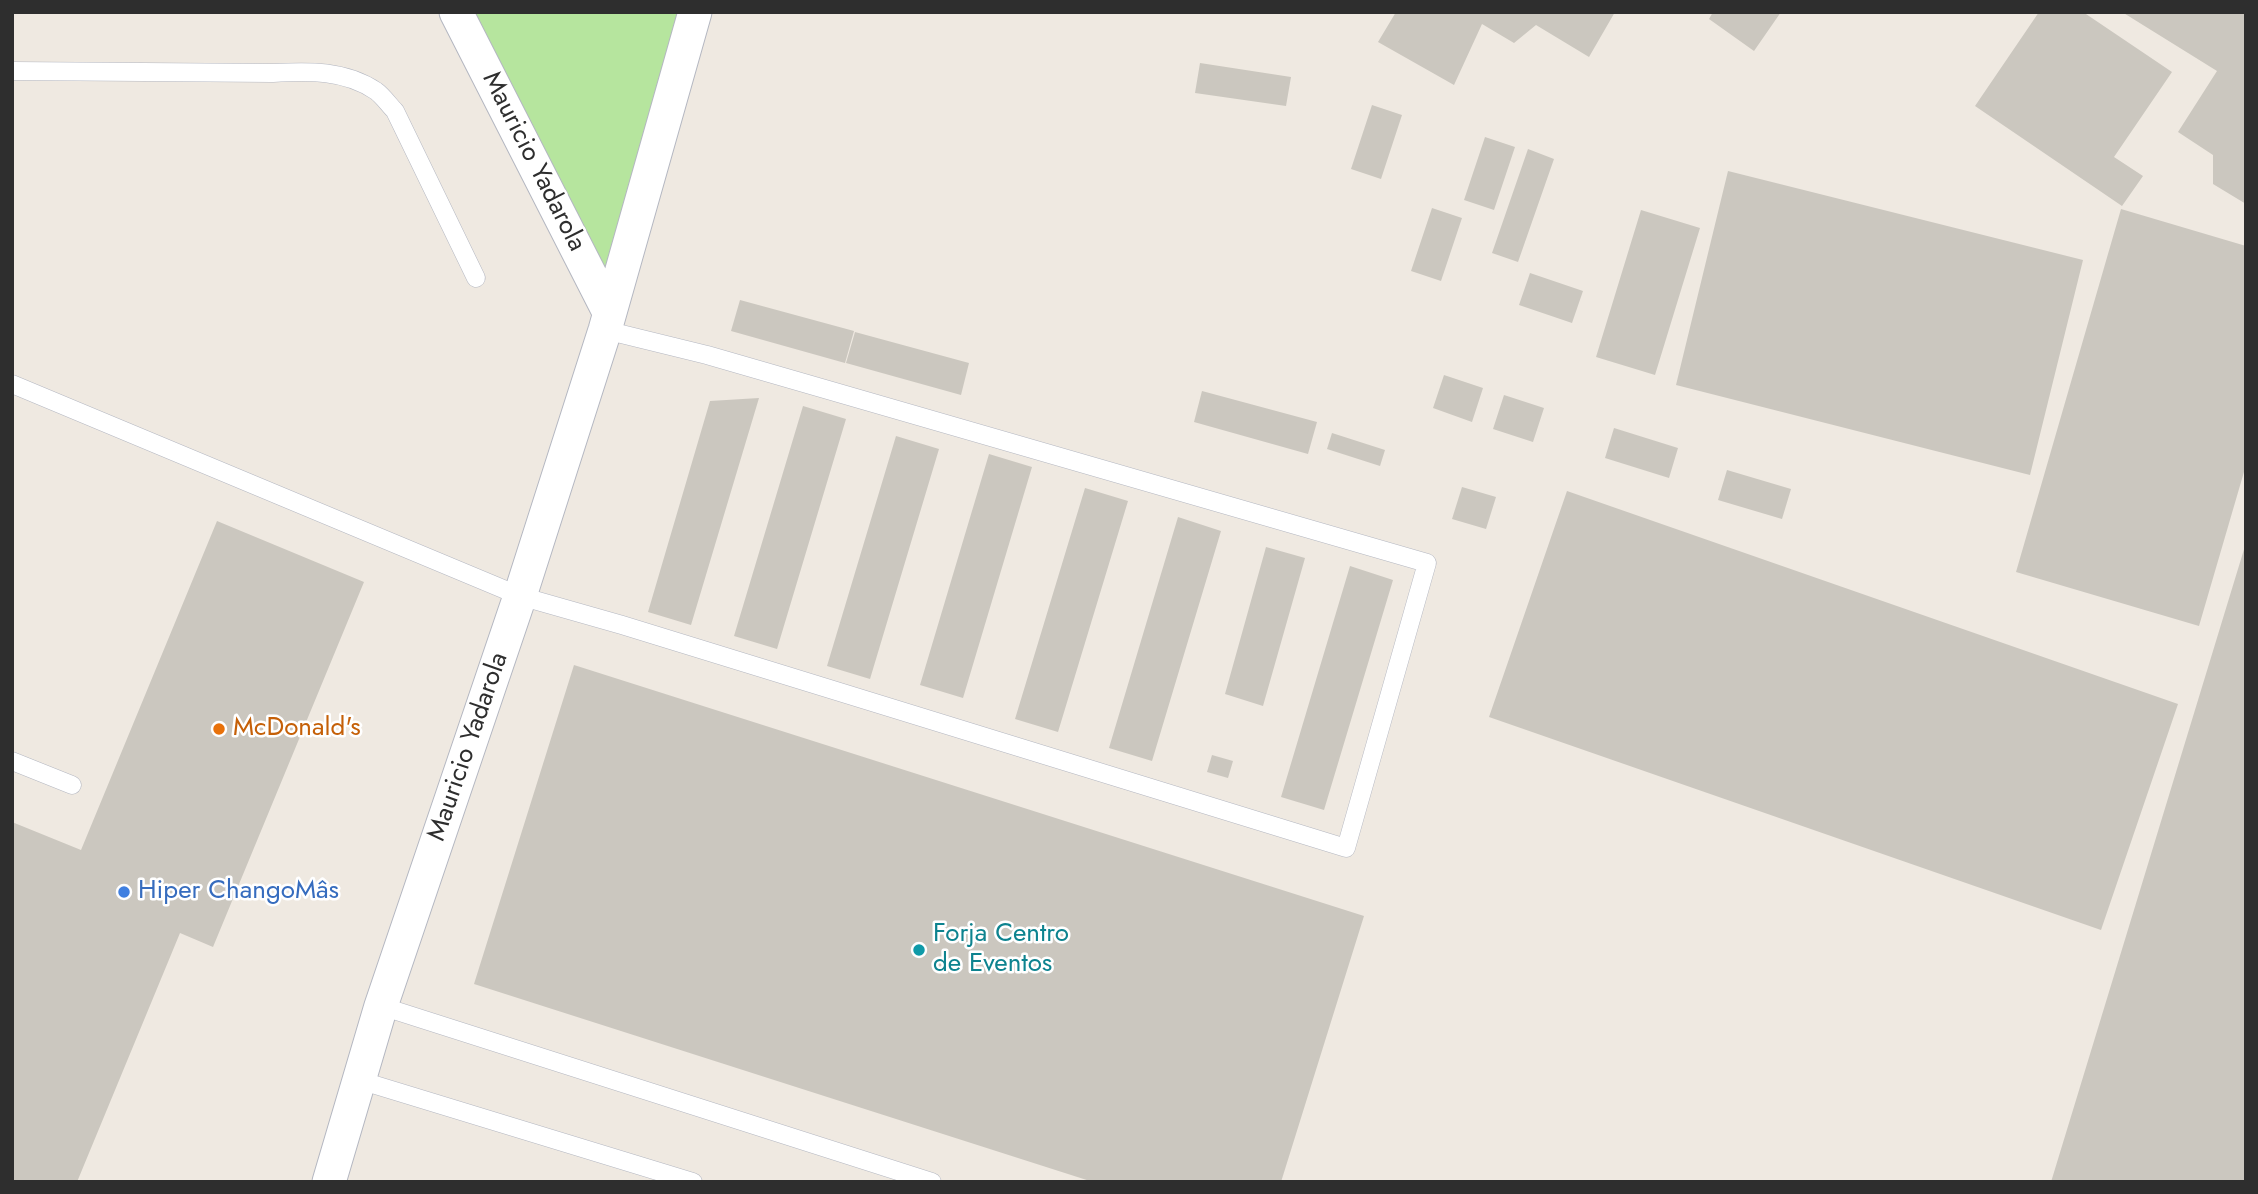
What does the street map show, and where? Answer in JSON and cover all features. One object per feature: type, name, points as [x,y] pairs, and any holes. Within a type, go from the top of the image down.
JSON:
[{"type":"street","name":"Mauricio Yadarola","points":[[456,12],[607,321]]},
{"type":"street","name":"Mauricio Yadarola","points":[[329,1182],[381,1006],[520,596],[607,321],[695,12]]},
{"type":"lane","points":[[12,71],[310,71],[333,74],[359,84],[376,92],[395,111],[477,278]]},
{"type":"lane","points":[[12,384],[520,596],[1346,848],[1427,563],[706,355],[607,321]]},
{"type":"lane","points":[[12,761],[72,785]]},
{"type":"lane","points":[[381,1006],[932,1182]]},
{"type":"lane","points":[[359,1080],[693,1182]]},
{"type":"green space","points":[[456,12],[695,12],[609,312]]},
{"type":"building","points":[[1396,12],[1615,12],[1589,57],[1536,25],[1514,43],[1482,24],[1454,85],[1378,42]]},
{"type":"building","points":[[1713,12],[1781,12],[1754,51],[1709,19]]},
{"type":"building","points":[[2039,12],[2083,12],[2172,72],[2114,157],[2143,176],[2122,206],[1975,106]]},
{"type":"building","points":[[2122,12],[2246,12],[2246,204],[2213,184],[2213,155],[2178,132],[2217,71]]},
{"type":"building","points":[[1200,63],[1291,77],[1286,106],[1195,93]]},
{"type":"building","points":[[1372,105],[1402,115],[1381,179],[1351,169]]},
{"type":"building","points":[[1485,137],[1515,147],[1494,210],[1464,200]]},
{"type":"building","points":[[1528,149],[1554,159],[1518,262],[1492,253]]},
{"type":"building","points":[[1728,171],[2083,260],[2030,475],[1676,385]]},
{"type":"building","points":[[1432,208],[1462,218],[1441,281],[1411,271]]},
{"type":"building","points":[[2121,209],[2246,246],[2246,465],[2199,626],[2016,572]]},
{"type":"building","points":[[1641,210],[1700,228],[1655,375],[1596,357]]},
{"type":"building","points":[[1530,273],[1583,291],[1572,323],[1519,305]]},
{"type":"building","points":[[740,300],[854,331],[845,363],[731,331]]},
{"type":"building","points":[[855,332],[969,363],[961,395],[846,363]]},
{"type":"building","points":[[1444,375],[1483,388],[1472,422],[1433,408]]},
{"type":"building","points":[[1202,391],[1317,422],[1308,454],[1194,422]]},
{"type":"building","points":[[1504,395],[1544,408],[1533,442],[1493,429]]},
{"type":"building","points":[[759,398],[691,625],[648,612],[710,401]]},
{"type":"building","points":[[803,406],[846,419],[777,649],[734,636]]},
{"type":"building","points":[[1614,428],[1678,448],[1669,478],[1605,458]]},
{"type":"building","points":[[1332,433],[1385,450],[1380,466],[1327,449]]},
{"type":"building","points":[[896,436],[939,449],[870,679],[827,666]]},
{"type":"building","points":[[989,454],[1032,467],[963,698],[920,685]]},
{"type":"building","points":[[1727,470],[1791,489],[1782,519],[1718,500]]},
{"type":"building","points":[[1462,487],[1496,497],[1486,529],[1452,519]]},
{"type":"building","points":[[1085,488],[1128,501],[1058,732],[1015,719]]},
{"type":"building","points":[[1567,491],[2178,704],[2101,930],[1489,717]]},
{"type":"building","points":[[1178,517],[1221,531],[1152,761],[1109,748]]},
{"type":"building","name":"Hiper ChangoMâs","points":[[217,521],[364,582],[213,947],[180,933],[77,1182],[12,1182],[12,822],[81,850]]},
{"type":"building","points":[[2245,546],[2246,1182],[2051,1182]]},
{"type":"building","points":[[1266,547],[1305,558],[1263,706],[1225,694]]},
{"type":"building","points":[[1350,566],[1393,580],[1324,810],[1281,797]]},
{"type":"building","name":"Forja Centro de Eventos","points":[[574,665],[1364,916],[1281,1182],[1093,1182],[474,984]]},
{"type":"building","points":[[1212,755],[1233,761],[1228,778],[1207,772]]},
{"type":"place","name":"McDonald's","points":[[219,729]]},
{"type":"place","name":"Hiper ChangoMâs","points":[[124,892]]},
{"type":"place","name":"Forja Centro de Eventos","points":[[919,950]]}]
